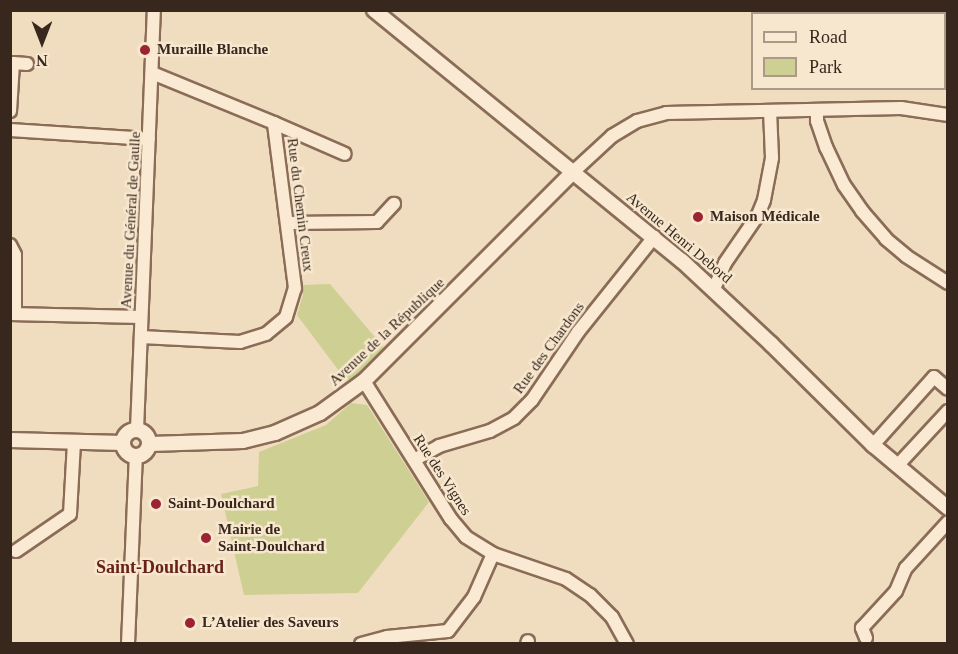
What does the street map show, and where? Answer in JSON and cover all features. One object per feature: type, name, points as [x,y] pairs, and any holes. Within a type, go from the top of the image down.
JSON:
[{"type":"street","name":"Avenue du Général de Gaulle","points":[[137,430],[154,10]]},
{"type":"street","name":"Avenue Henri Debord","points":[[374,10],[654,237],[714,289],[873,445],[948,507]]},
{"type":"street","points":[[10,111],[13,63],[27,64]]},
{"type":"street","name":"Rue du Chemin Creux","points":[[152,73],[345,154]]},
{"type":"street","points":[[573,172],[612,136],[648,117],[681,112],[901,108],[948,115]]},
{"type":"street","points":[[818,110],[818,121],[826,147],[844,184],[862,211],[886,239],[906,256],[948,283]]},
{"type":"street","points":[[714,289],[725,263],[758,215],[764,200],[772,158],[770,111]]},
{"type":"street","name":"Rue du Chemin Creux","points":[[141,337],[240,342],[266,334],[286,317],[295,288],[274,123]]},
{"type":"street","points":[[10,130],[149,139]]},
{"type":"street","name":"Avenue de la République","points":[[150,444],[243,441],[275,433],[320,413],[364,381],[573,172]]},
{"type":"street","points":[[288,223],[377,222],[394,204]]},
{"type":"street","name":"Rue des Chardons","points":[[414,460],[439,446],[490,431],[514,418],[532,400],[578,332],[654,237]]},
{"type":"street","points":[[10,245],[15,255],[13,314],[141,317]]},
{"type":"street","points":[[873,445],[934,377],[947,388]]},
{"type":"street","name":"Rue des Vignes","points":[[364,381],[451,519],[466,537],[493,554],[566,579],[612,617],[627,644]]},
{"type":"street","points":[[897,466],[948,411]]},
{"type":"street","points":[[137,430],[146,434],[150,444],[143,455],[136,457],[126,452],[123,443],[125,436],[137,430]]},
{"type":"street","points":[[10,440],[123,443]]},
{"type":"street","points":[[16,551],[70,514],[74,442]]},
{"type":"street","points":[[128,644],[136,457]]},
{"type":"street","points":[[866,638],[862,628],[896,591],[906,568],[948,522]]},
{"type":"street","points":[[361,644],[387,637],[450,637],[474,597],[493,554]]},
{"type":"green space","points":[[330,284],[384,348],[348,383],[297,315],[303,295],[303,285]]},
{"type":"green space","points":[[351,403],[367,405],[429,502],[358,593],[244,595],[221,494],[258,486],[259,452],[326,425]]},
{"type":"place","name":"Muraille Blanche","points":[[145,50]]},
{"type":"place","name":"Maison Médicale","points":[[698,217]]},
{"type":"place","name":"Saint-Doulchard","points":[[156,504]]},
{"type":"place","name":"Mairie de Saint-Doulchard","points":[[206,538]]},
{"type":"place","name":"L’Atelier des Saveurs","points":[[190,623]]},
{"type":"district","name":"Saint-Doulchard","points":[[160,567]]}]
